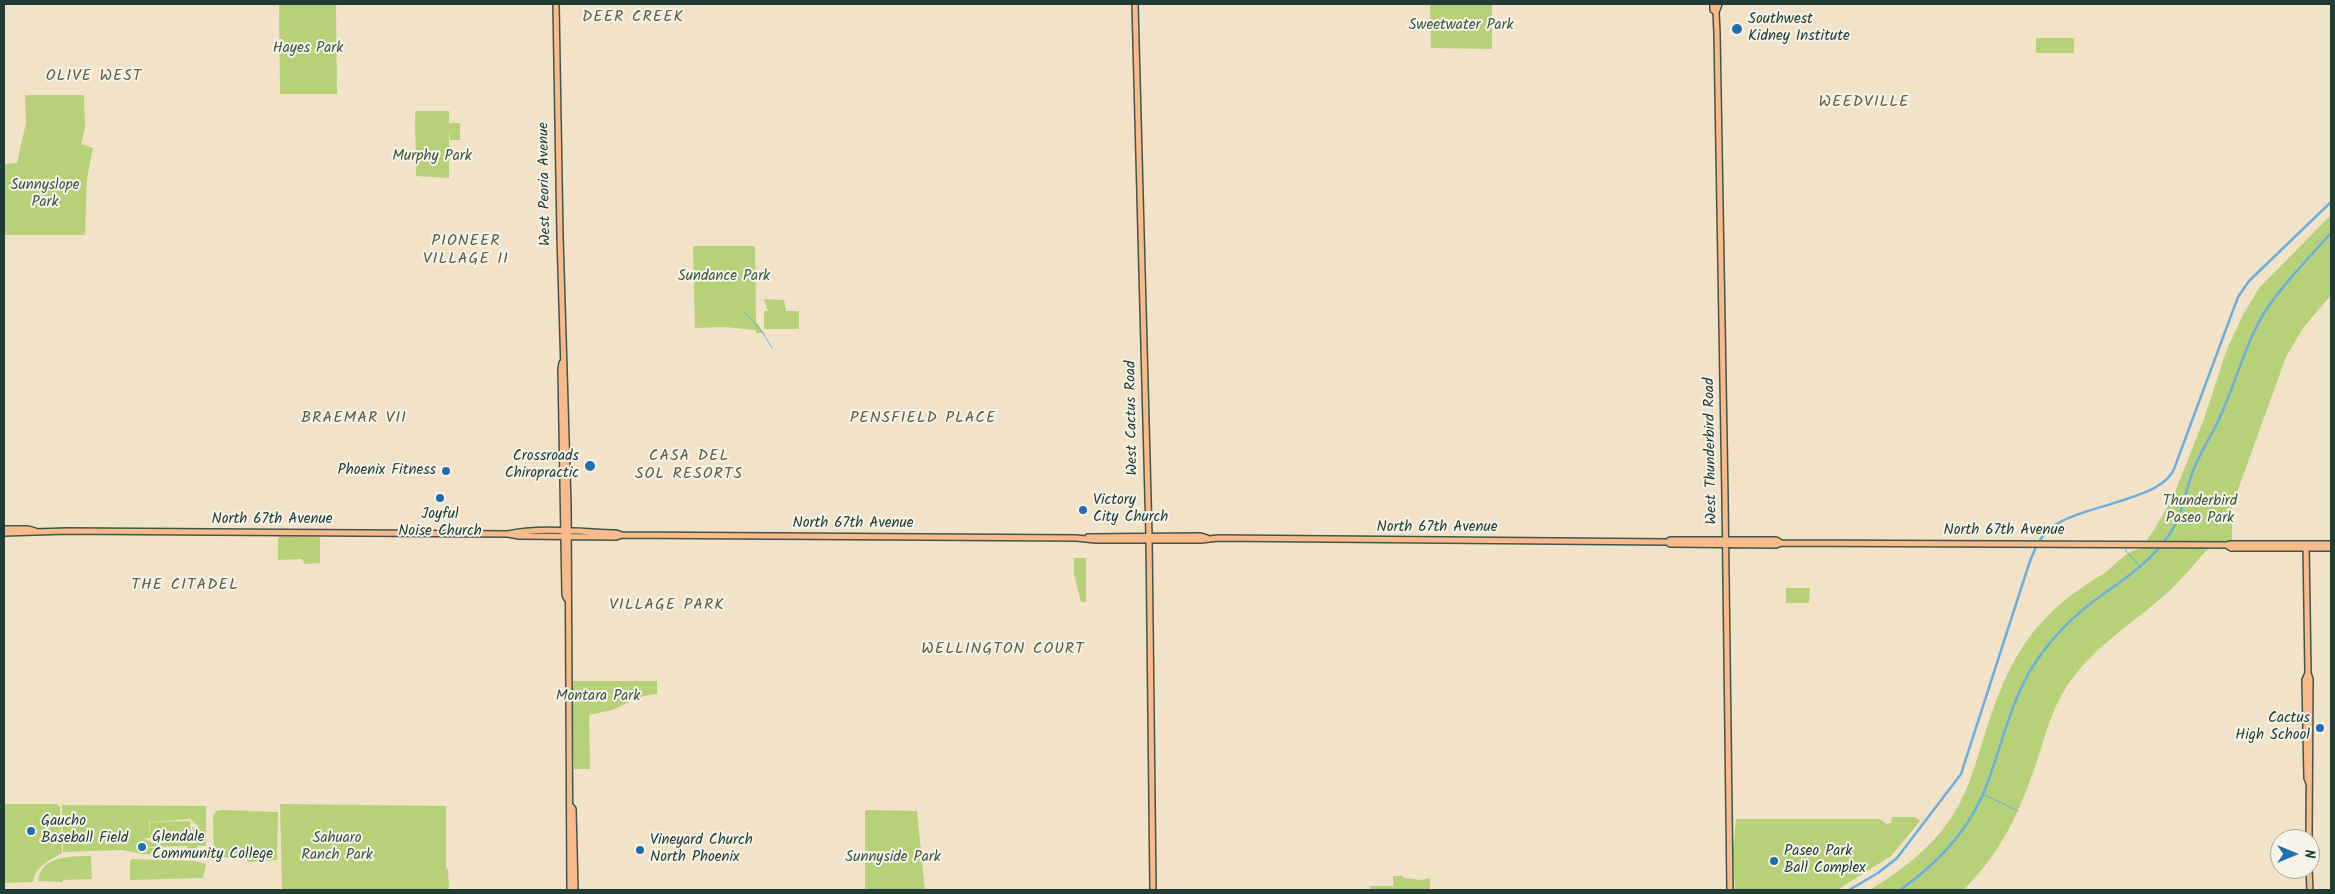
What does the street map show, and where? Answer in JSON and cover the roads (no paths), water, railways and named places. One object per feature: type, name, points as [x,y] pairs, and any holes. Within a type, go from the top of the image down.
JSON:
[{"type":"main road","name":"West Cactus Road","points":[[1136,4],[1149,538],[1152,890]]},
{"type":"main road","name":"West Thunderbird Road","points":[[1713,4],[1713,10],[1716,12]]},
{"type":"main road","name":"West Thunderbird Road","points":[[1719,4],[1716,12],[1726,542],[1730,890]]},
{"type":"main road","name":"West Peoria Avenue","points":[[555,5],[561,388],[566,534]]},
{"type":"main road","name":"West Peoria Avenue","points":[[562,362],[565,370],[566,413],[570,805],[568,809],[570,881],[572,890]]},
{"type":"main road","points":[[561,388],[566,413]]},
{"type":"main road","name":"North 67th Avenue","points":[[4,529],[28,529],[35,531]]},
{"type":"main road","name":"North 67th Avenue","points":[[4,533],[35,531],[508,534],[519,532],[616,537],[622,535],[1085,538],[1096,540],[1149,538],[1202,540],[1207,538],[1667,542],[1670,544],[1726,542],[1776,545],[1781,542],[2207,545],[2231,548],[2331,544]]},
{"type":"main road","name":"North 67th Avenue","points":[[2306,546],[2331,548]]},
{"type":"main road","points":[[2306,546],[2308,674],[2310,679],[2308,727],[2311,776],[2309,784],[2309,829]]},
{"type":"main road","name":"West Peoria Avenue","points":[[570,805],[573,809],[572,890]]},
{"type":"waterway","points":[[1849,890],[1878,873],[1897,858],[1961,774],[2029,564],[2040,540],[2051,528],[2064,520],[2137,496],[2166,480],[2174,469],[2238,297],[2249,281],[2331,202]]},
{"type":"waterway","points":[[1900,890],[1942,855],[1954,842],[1974,812],[1989,779],[2020,690],[2041,654],[2069,622],[2144,563],[2169,535],[2178,518],[2192,473],[2220,417],[2258,324],[2279,292],[2331,233]]},
{"type":"waterway","points":[[744,311],[763,333],[772,348]]},
{"type":"waterway","points":[[2126,546],[2126,551],[2141,568]]},
{"type":"waterway","points":[[1983,794],[2018,811]]},
{"type":"place","name":"Southwest Kidney Institute","points":[[1737,29]]},
{"type":"place","name":"Crossroads Chiropractic","points":[[590,466]]},
{"type":"place","name":"Phoenix Fitness","points":[[446,471]]},
{"type":"place","name":"Joyful Noise Church","points":[[440,498]]},
{"type":"place","name":"Victory City Church","points":[[1083,510]]},
{"type":"place","name":"Cactus High School","points":[[2320,728]]},
{"type":"place","name":"Gaucho Baseball Field","points":[[31,831]]},
{"type":"place","name":"Glendale Community College","points":[[142,847]]},
{"type":"place","name":"Vineyard Church North Phoenix","points":[[640,850]]},
{"type":"place","name":"Paseo Park Ball Complex","points":[[1774,861]]},
{"type":"district","name":"DEER CREEK","points":[[633,18]]},
{"type":"district","name":"OLIVE WEST","points":[[94,77]]},
{"type":"district","name":"WEEDVILLE","points":[[1864,103]]},
{"type":"district","name":"PIONEER VILLAGE II","points":[[466,251]]},
{"type":"district","name":"BRAEMAR VII","points":[[354,419]]},
{"type":"district","name":"PENSFIELD PLACE","points":[[923,419]]},
{"type":"district","name":"CASA DEL SOL RESORTS","points":[[689,466]]},
{"type":"district","name":"THE CITADEL","points":[[185,586]]},
{"type":"district","name":"VILLAGE PARK","points":[[667,606]]},
{"type":"district","name":"WELLINGTON COURT","points":[[1003,650]]},
{"type":"park label","name":"Sweetwater Park","points":[[1461,26]]},
{"type":"park label","name":"Hayes Park","points":[[308,49]]},
{"type":"park label","name":"Murphy Park","points":[[432,157]]},
{"type":"park label","name":"Sunnyslope Park","points":[[45,194]]},
{"type":"park label","name":"Sundance Park","points":[[724,277]]},
{"type":"park label","name":"Thunderbird Paseo Park","points":[[2200,510]]},
{"type":"park label","name":"Montara Park","points":[[598,697]]},
{"type":"park label","name":"Sahuaro Ranch Park","points":[[337,848]]},
{"type":"park label","name":"Sunnyside Park","points":[[893,858]]}]
